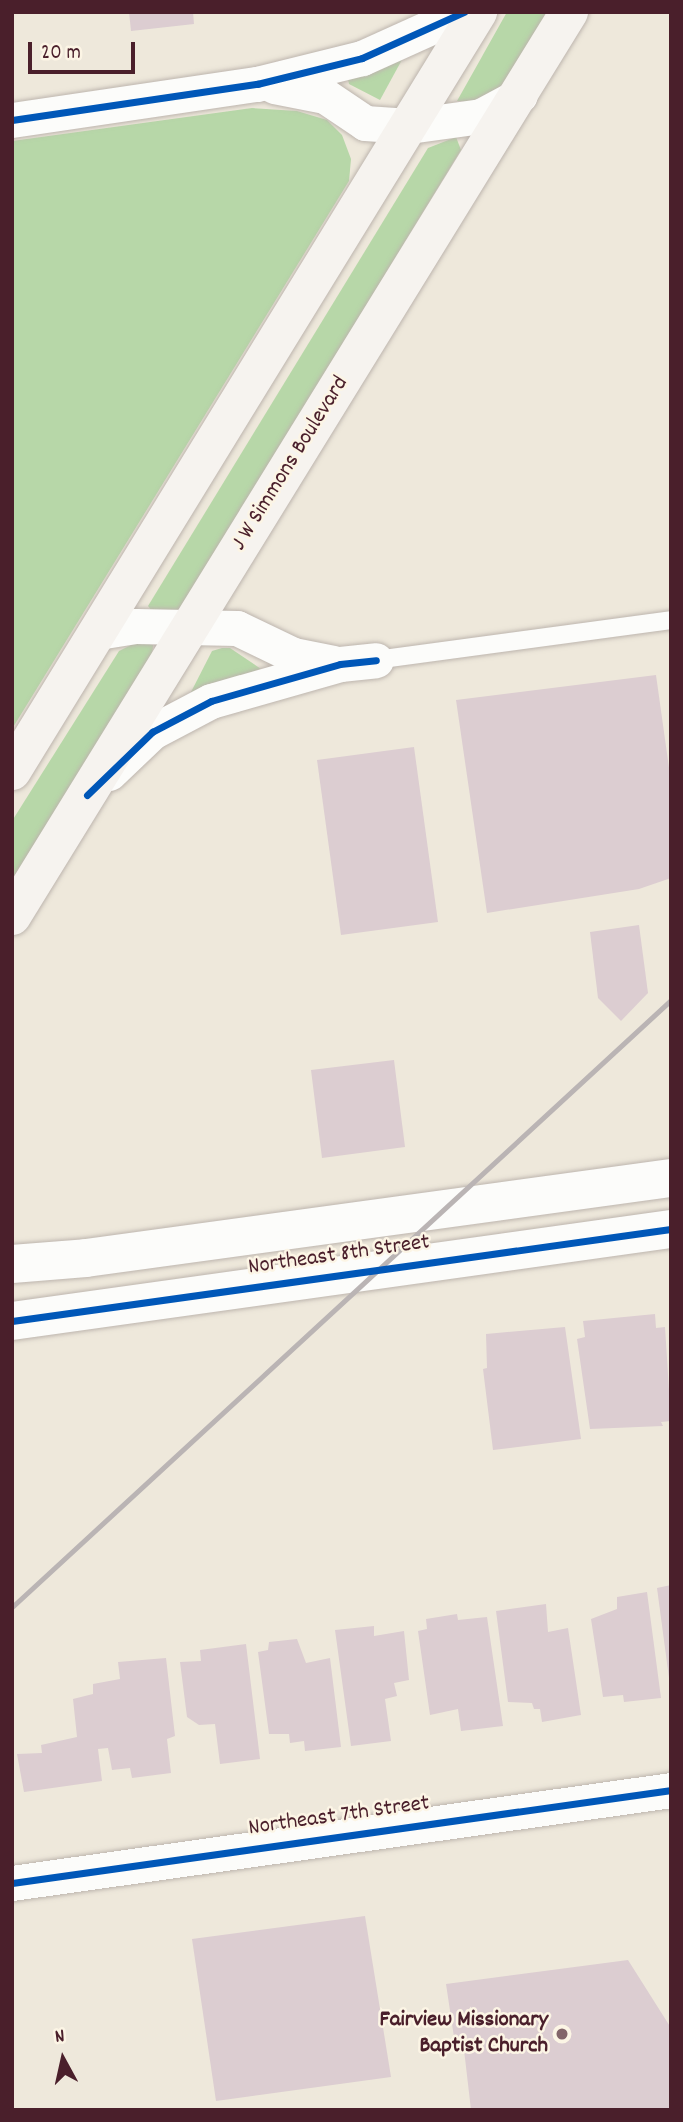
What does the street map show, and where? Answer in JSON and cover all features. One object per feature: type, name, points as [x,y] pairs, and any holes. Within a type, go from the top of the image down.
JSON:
[{"type":"main road","points":[[12,771],[478,12]]},
{"type":"main road","name":"J W Simmons Boulevard","points":[[12,916],[569,12]]},
{"type":"street","points":[[12,120],[257,84],[362,58],[464,12]]},
{"type":"street","points":[[257,84],[312,91],[365,123],[409,126],[481,116],[520,95]]},
{"type":"street","points":[[98,632],[136,626],[237,628],[293,655],[340,664]]},
{"type":"street","points":[[86,795],[137,745],[177,718],[245,690],[340,664],[376,660]]},
{"type":"street","name":"Northeast 8th Street","points":[[12,1264],[86,1258],[671,1178]]},
{"type":"street","name":"Northeast 8th Street","points":[[12,1321],[671,1229]]},
{"type":"street","name":"Northeast 7th Street","points":[[12,1882],[671,1790]]},
{"type":"lane","points":[[376,660],[671,620]]},
{"type":"green space","points":[[507,12],[549,12],[493,102],[457,101]]},
{"type":"green space","points":[[404,56],[380,100],[349,84],[348,79]]},
{"type":"green space","points":[[252,108],[297,111],[327,120],[342,135],[351,159],[349,181],[12,729],[12,141]]},
{"type":"green space","points":[[456,137],[461,150],[182,607],[173,615],[156,616],[148,606],[428,148]]},
{"type":"green space","points":[[139,641],[153,645],[152,657],[12,885],[12,821],[119,651]]},
{"type":"green space","points":[[230,648],[261,669],[190,694],[212,651]]},
{"type":"building","points":[[129,12],[193,12],[194,24],[131,31]]},
{"type":"building","points":[[656,675],[671,782],[671,878],[639,889],[487,913],[456,700]]},
{"type":"building","points":[[414,747],[438,922],[341,935],[317,760]]},
{"type":"building","points":[[639,925],[648,993],[621,1021],[598,998],[590,932]]},
{"type":"building","points":[[394,1060],[405,1147],[322,1158],[311,1070]]},
{"type":"building","points":[[655,1314],[656,1328],[665,1327],[671,1421],[661,1422],[663,1426],[590,1429],[577,1339],[585,1337],[583,1321]]},
{"type":"building","points":[[565,1327],[581,1439],[493,1450],[483,1369],[487,1368],[486,1334]]},
{"type":"building","points":[[671,1585],[671,1678],[669,1678],[657,1588]]},
{"type":"building","points":[[647,1592],[661,1698],[624,1702],[623,1695],[603,1697],[591,1619],[617,1609],[617,1597]]},
{"type":"building","points":[[546,1604],[548,1632],[568,1628],[581,1715],[542,1722],[540,1709],[534,1709],[532,1703],[508,1702],[496,1611]]},
{"type":"building","points":[[457,1614],[458,1620],[487,1617],[503,1726],[461,1731],[458,1709],[430,1715],[418,1631],[427,1629],[426,1619]]},
{"type":"building","points":[[374,1626],[374,1636],[404,1631],[409,1680],[394,1683],[397,1696],[385,1699],[391,1741],[351,1746],[335,1630]]},
{"type":"building","points":[[297,1639],[306,1663],[330,1658],[341,1747],[305,1751],[304,1741],[290,1743],[289,1734],[269,1734],[258,1652],[268,1650],[269,1642]]},
{"type":"building","points":[[246,1644],[260,1759],[220,1764],[215,1724],[199,1725],[187,1717],[180,1662],[201,1661],[200,1650]]},
{"type":"building","points":[[166,1658],[175,1736],[167,1739],[171,1773],[132,1778],[130,1768],[112,1770],[108,1748],[98,1749],[102,1781],[24,1792],[17,1754],[42,1753],[41,1745],[77,1737],[73,1699],[93,1694],[93,1684],[120,1679],[118,1662]]},
{"type":"building","points":[[365,1916],[391,2077],[216,2101],[192,1939]]},
{"type":"building","name":"Fairview Missionary Baptist Church","points":[[628,1960],[671,2028],[671,2110],[471,2110],[463,2041],[455,2044],[446,1984]]},
{"type":"railway","points":[[12,1607],[671,1000]]},
{"type":"cycle path","points":[[12,120],[257,84],[362,58],[464,12]]},
{"type":"cycle path","points":[[87,795],[152,732],[211,701],[340,664],[376,660]]},
{"type":"cycle path","points":[[12,1321],[671,1229]]},
{"type":"cycle path","points":[[12,1883],[671,1790]]},
{"type":"place","name":"Fairview Missionary Baptist Church","points":[[562,2034]]}]
